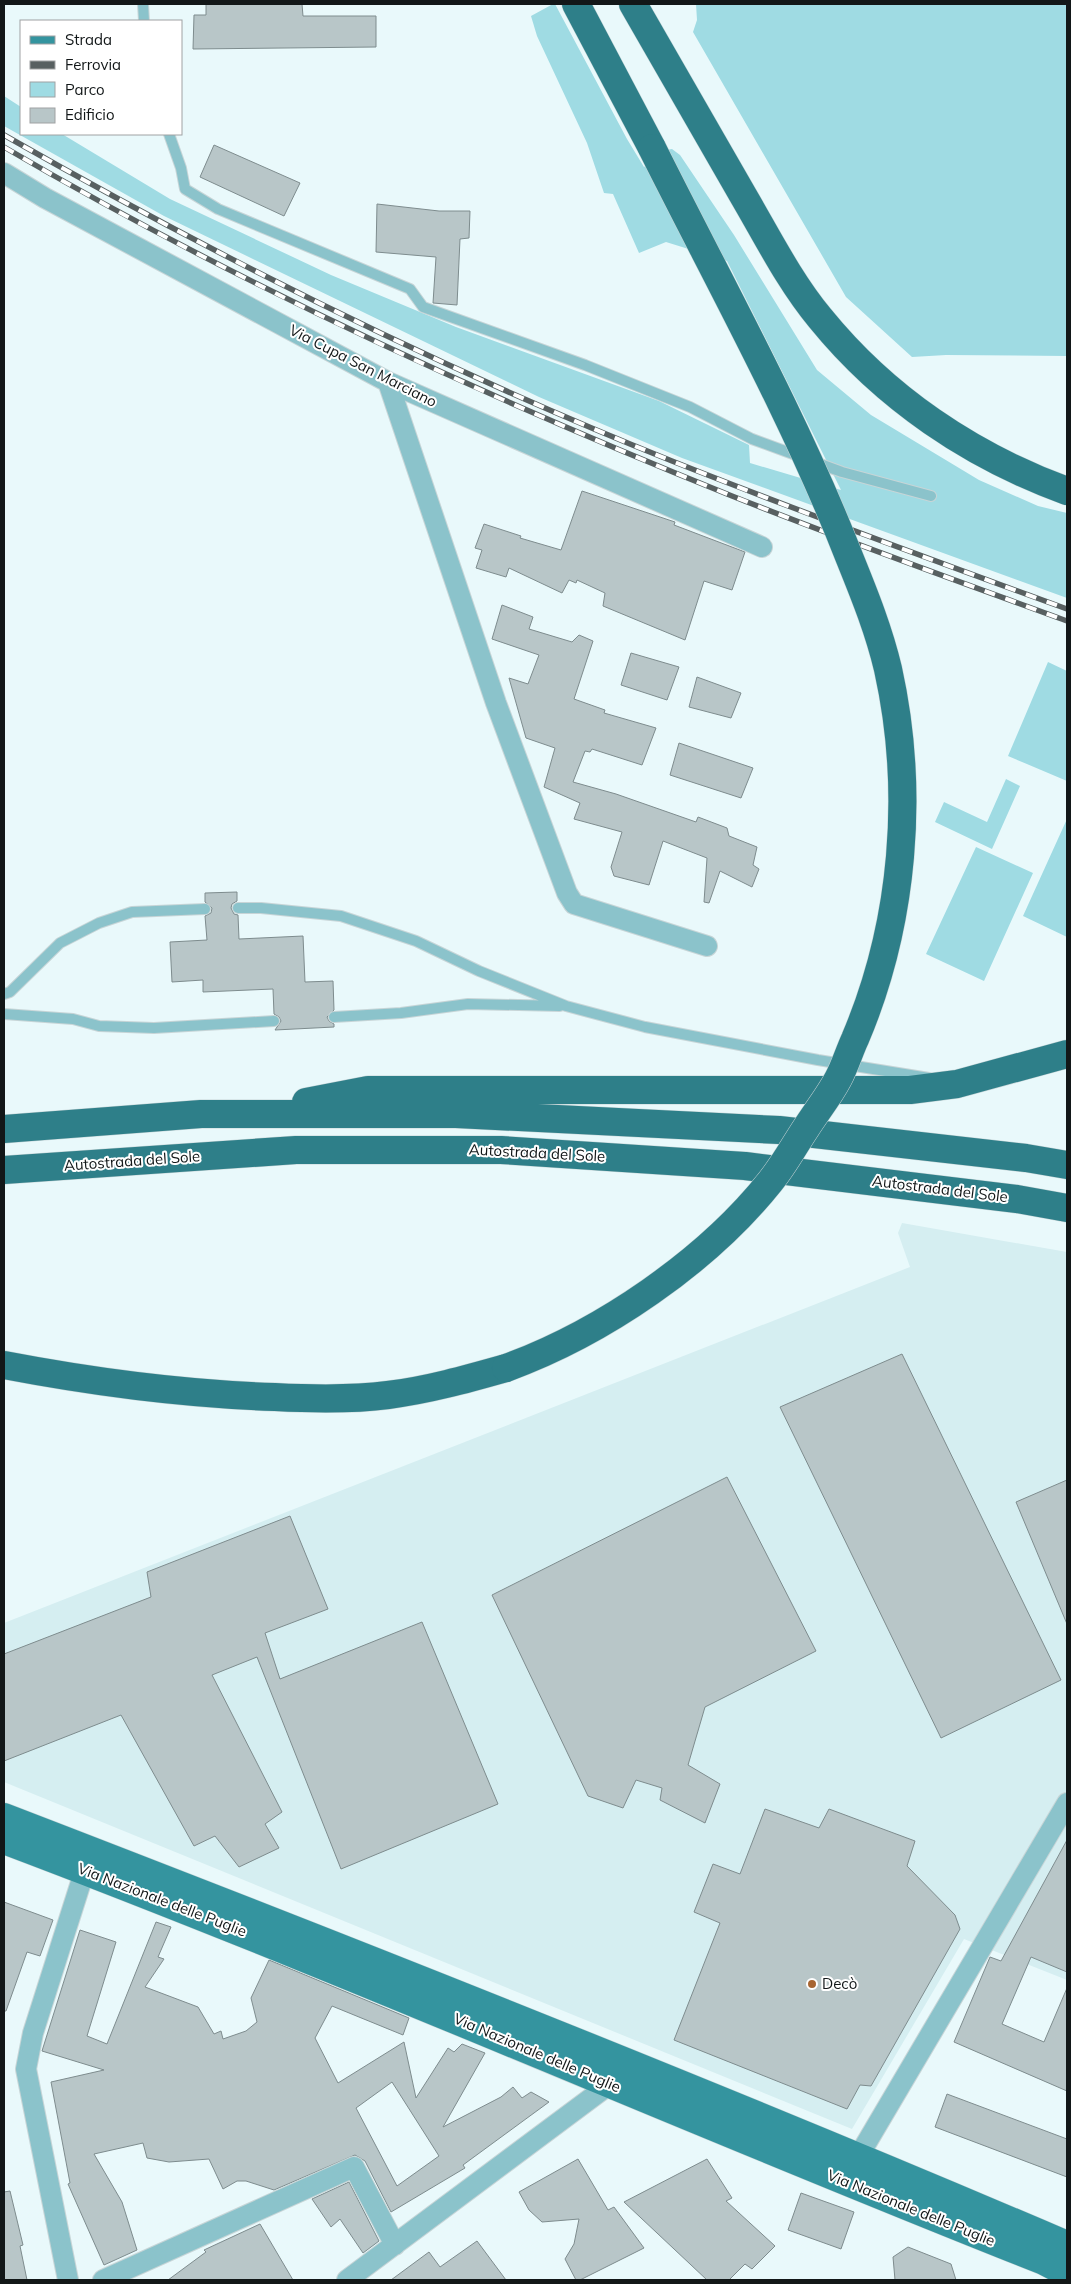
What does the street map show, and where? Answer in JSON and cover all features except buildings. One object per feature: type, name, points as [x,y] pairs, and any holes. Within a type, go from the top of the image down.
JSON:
[{"type":"highway","points":[[4,1365],[221,1396],[332,1400],[397,1394],[440,1386],[506,1368],[542,1355],[611,1317],[697,1257],[742,1214],[772,1179],[838,1078],[872,1000],[892,924],[899,865],[902,784],[898,732],[888,669],[869,604],[832,509],[804,448],[652,148],[576,4]]},
{"type":"highway","points":[[633,4],[789,274],[819,317],[852,355],[902,400],[972,449],[1026,477],[1067,492]]},
{"type":"highway","points":[[245,1114],[368,1090],[910,1090],[957,1084],[1067,1054]]},
{"type":"highway","points":[[4,1129],[201,1114],[456,1114],[779,1130],[1026,1158],[1067,1165]]},
{"type":"highway","name":"Autostrada del Sole","points":[[4,1170],[296,1150],[500,1150],[745,1166],[1017,1199],[1067,1208]]},
{"type":"main road","name":"Via Nazionale delle Puglie","points":[[4,1817],[88,1860],[615,2072],[857,2155],[1067,2246]]},
{"type":"main road","name":"Via Nazionale delle Puglie","points":[[4,1840],[88,1860]]},
{"type":"main road","name":"Via Nazionale delle Puglie","points":[[615,2072],[844,2182],[1067,2273]]},
{"type":"street","name":"Via Cupa San Marciano","points":[[4,173],[45,198],[388,382],[762,547]]},
{"type":"street","points":[[388,382],[496,703],[567,893],[574,904],[707,946]]},
{"type":"street","points":[[844,2182],[857,2155],[1067,1803]]},
{"type":"street","points":[[68,2280],[26,2069],[32,2033],[88,1860]]},
{"type":"street","points":[[346,2280],[395,2245],[615,2072]]},
{"type":"street","points":[[103,2280],[354,2167],[395,2245]]},
{"type":"lane","points":[[144,4],[144,20]]},
{"type":"lane","points":[[169,135],[181,168],[185,189],[218,209],[410,289],[423,307],[585,365],[690,407],[752,439],[842,472],[931,496]]},
{"type":"lane","points":[[238,908],[261,908],[341,916],[416,940],[479,971],[566,1006],[645,1027],[818,1060],[909,1073],[957,1084]]},
{"type":"lane","points":[[4,994],[10,992],[60,943],[99,923],[132,912],[205,909]]},
{"type":"lane","points":[[334,1017],[401,1013],[468,1004],[566,1006]]},
{"type":"lane","points":[[4,1014],[73,1018],[99,1026],[154,1028],[274,1021]]},
{"type":"lane","points":[[1026,1158],[1067,1159]]},
{"type":"shaded area","points":[[902,1223],[1067,1252],[1067,1980],[964,1939],[852,2129],[4,1782],[4,1623],[910,1267],[898,1233]]},
{"type":"green space","points":[[555,4],[627,139],[644,167],[666,150],[672,149],[680,155],[734,235],[817,370],[871,415],[979,480],[1038,506],[1067,513],[1067,598],[682,458],[539,397],[164,216],[20,135],[64,135],[170,199],[331,275],[456,327],[659,401],[749,445],[750,463],[841,490],[727,261],[666,242],[639,253],[613,194],[604,193],[587,143],[537,36],[531,16]]},
{"type":"green space","points":[[696,4],[1067,4],[1067,356],[946,355],[912,357],[846,297],[693,32],[697,20]]},
{"type":"green space","points":[[4,96],[20,106],[20,135],[4,126]]},
{"type":"green space","points":[[1048,662],[1067,671],[1067,781],[1008,756]]},
{"type":"green space","points":[[1006,779],[1020,786],[992,849],[935,822],[944,802],[987,822]]},
{"type":"green space","points":[[1067,819],[1067,937],[1023,916]]},
{"type":"green space","points":[[976,847],[1033,873],[984,981],[926,954]]},
{"type":"railway","points":[[4,135],[85,181],[249,268],[332,310],[501,389],[672,461],[1067,609]]},
{"type":"railway","points":[[4,147],[181,245],[271,291],[453,377],[639,458],[732,496],[1067,621]]},
{"type":"place","name":"Decò","points":[[812,1984]]}]
